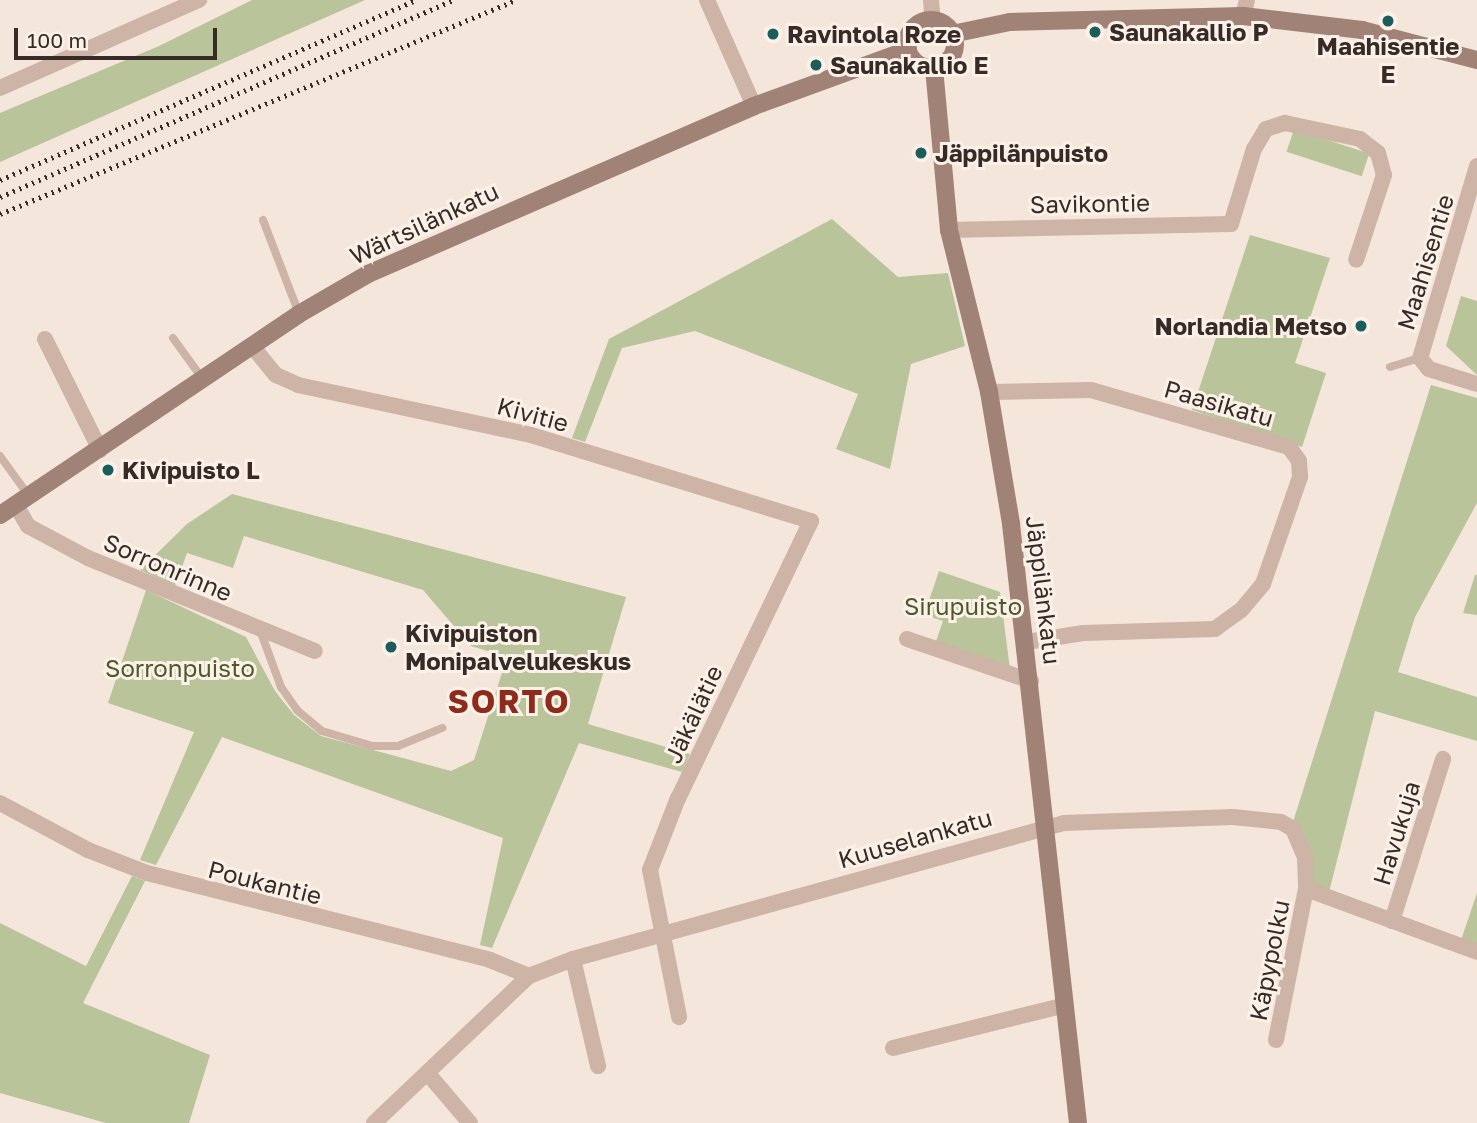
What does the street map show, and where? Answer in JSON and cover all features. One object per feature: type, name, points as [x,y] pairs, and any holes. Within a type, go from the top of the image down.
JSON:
[{"type":"street","points":[[0,88],[199,0]]},
{"type":"street","points":[[707,0],[754,106]]},
{"type":"street","points":[[931,0],[933,21]]},
{"type":"street","points":[[933,21],[952,34],[1010,22],[1245,8],[1362,30],[1477,60]]},
{"type":"street","points":[[933,21],[915,27],[908,50],[915,62],[934,68],[952,56],[952,34]]},
{"type":"street","name":"Wärtsilänkatu","points":[[0,515],[24,503],[299,314],[368,274],[754,106],[908,50]]},
{"type":"street","name":"Jäppilänkatu","points":[[934,68],[949,230],[989,392],[1027,642],[1078,1123]]},
{"type":"street","name":"Savikontie","points":[[949,230],[1231,224],[1254,149],[1266,130],[1285,123],[1301,124],[1360,139],[1378,153],[1384,175],[1356,260]]},
{"type":"street","name":"Maahisentie","points":[[1424,364],[1473,196],[1477,166]]},
{"type":"street","points":[[45,339],[100,450]]},
{"type":"street","name":"Kivitie","points":[[253,347],[276,375],[298,385],[531,435],[811,521]]},
{"type":"street","points":[[1424,364],[1477,384]]},
{"type":"street","name":"Paasikatu","points":[[989,392],[1091,390],[1289,447],[1299,461],[1300,477],[1262,584],[1241,610],[1215,629],[1083,633],[1027,642]]},
{"type":"street","name":"Sorronrinne","points":[[24,503],[28,526],[88,558],[314,651]]},
{"type":"street","name":"Jäkälätie","points":[[680,1017],[660,935],[650,870],[678,798],[811,521]]},
{"type":"street","points":[[907,639],[1031,681]]},
{"type":"street","name":"Havukuja","points":[[1392,921],[1443,759]]},
{"type":"street","name":"Poukantie","points":[[0,803],[88,850],[147,873],[490,960],[529,976]]},
{"type":"street","name":"Kuuselankatu","points":[[373,1123],[429,1075],[529,976],[573,959],[1047,826],[1233,817],[1281,822],[1293,829],[1305,857],[1306,889]]},
{"type":"street","points":[[1306,889],[1477,952]]},
{"type":"street","name":"Käpypolku","points":[[1276,1040],[1306,889]]},
{"type":"street","points":[[573,959],[598,1066]]},
{"type":"street","points":[[893,1048],[1065,1005]]},
{"type":"street","points":[[429,1075],[470,1123]]},
{"type":"lane","points":[[263,220],[299,314]]},
{"type":"lane","points":[[173,338],[204,381]]},
{"type":"lane","points":[[1390,367],[1424,364]]},
{"type":"lane","points":[[0,456],[24,503]]},
{"type":"lane","points":[[260,630],[281,687],[298,711],[322,731],[372,746],[398,746],[442,729]]},
{"type":"green space","points":[[252,0],[365,0],[0,162],[0,113],[159,46]]},
{"type":"green space","points":[[1294,129],[1369,153],[1362,176],[1287,152]]},
{"type":"green space","points":[[832,219],[898,277],[948,273],[965,346],[911,364],[890,469],[836,449],[858,394],[695,331],[622,348],[585,442],[572,438],[609,339]]},
{"type":"green space","points":[[1250,235],[1330,258],[1295,363],[1326,373],[1302,447],[1192,410]]},
{"type":"green space","points":[[1461,296],[1477,301],[1477,375],[1446,346]]},
{"type":"green space","points":[[1431,385],[1477,398],[1477,503],[1415,617],[1398,672],[1477,697],[1477,741],[1375,711],[1329,892],[1310,886],[1293,822]]},
{"type":"green space","name":"Sorronpuisto","points":[[232,494],[626,597],[588,724],[690,754],[682,772],[579,743],[492,948],[480,945],[503,838],[222,737],[156,865],[140,860],[194,732],[108,703],[146,590],[246,637],[275,691],[294,715],[321,736],[451,771],[474,760],[507,657],[471,646],[423,590],[244,536],[233,568],[187,553],[175,586],[140,570],[187,524]]},
{"type":"green space","name":"Sirupuisto","points":[[939,571],[1000,592],[1010,669],[935,644],[943,621],[924,615]]},
{"type":"green space","points":[[1477,575],[1477,615],[1463,613]]},
{"type":"green space","points":[[132,876],[145,881],[83,1003],[210,1055],[189,1123],[106,1123],[0,1093],[0,923],[86,966]]},
{"type":"green space","points":[[1477,893],[1477,949],[1460,943]]},
{"type":"railway","points":[[0,180],[415,0]]},
{"type":"railway","points":[[0,197],[454,0]]},
{"type":"railway","points":[[0,214],[516,0]]},
{"type":"place","name":"Maahisentie E","points":[[1388,21]]},
{"type":"place","name":"Saunakallio P","points":[[1095,32]]},
{"type":"place","name":"Ravintola Roze","points":[[773,34]]},
{"type":"place","name":"Saunakallio E","points":[[816,65]]},
{"type":"place","name":"Jäppilänpuisto","points":[[921,153]]},
{"type":"place","name":"Norlandia Metso","points":[[1361,326]]},
{"type":"place","name":"Kivipuisto L","points":[[108,470]]},
{"type":"place","name":"Kivipuiston Monipalvelukeskus","points":[[391,647]]},
{"type":"district","name":"SORTO","points":[[509,701]]}]
